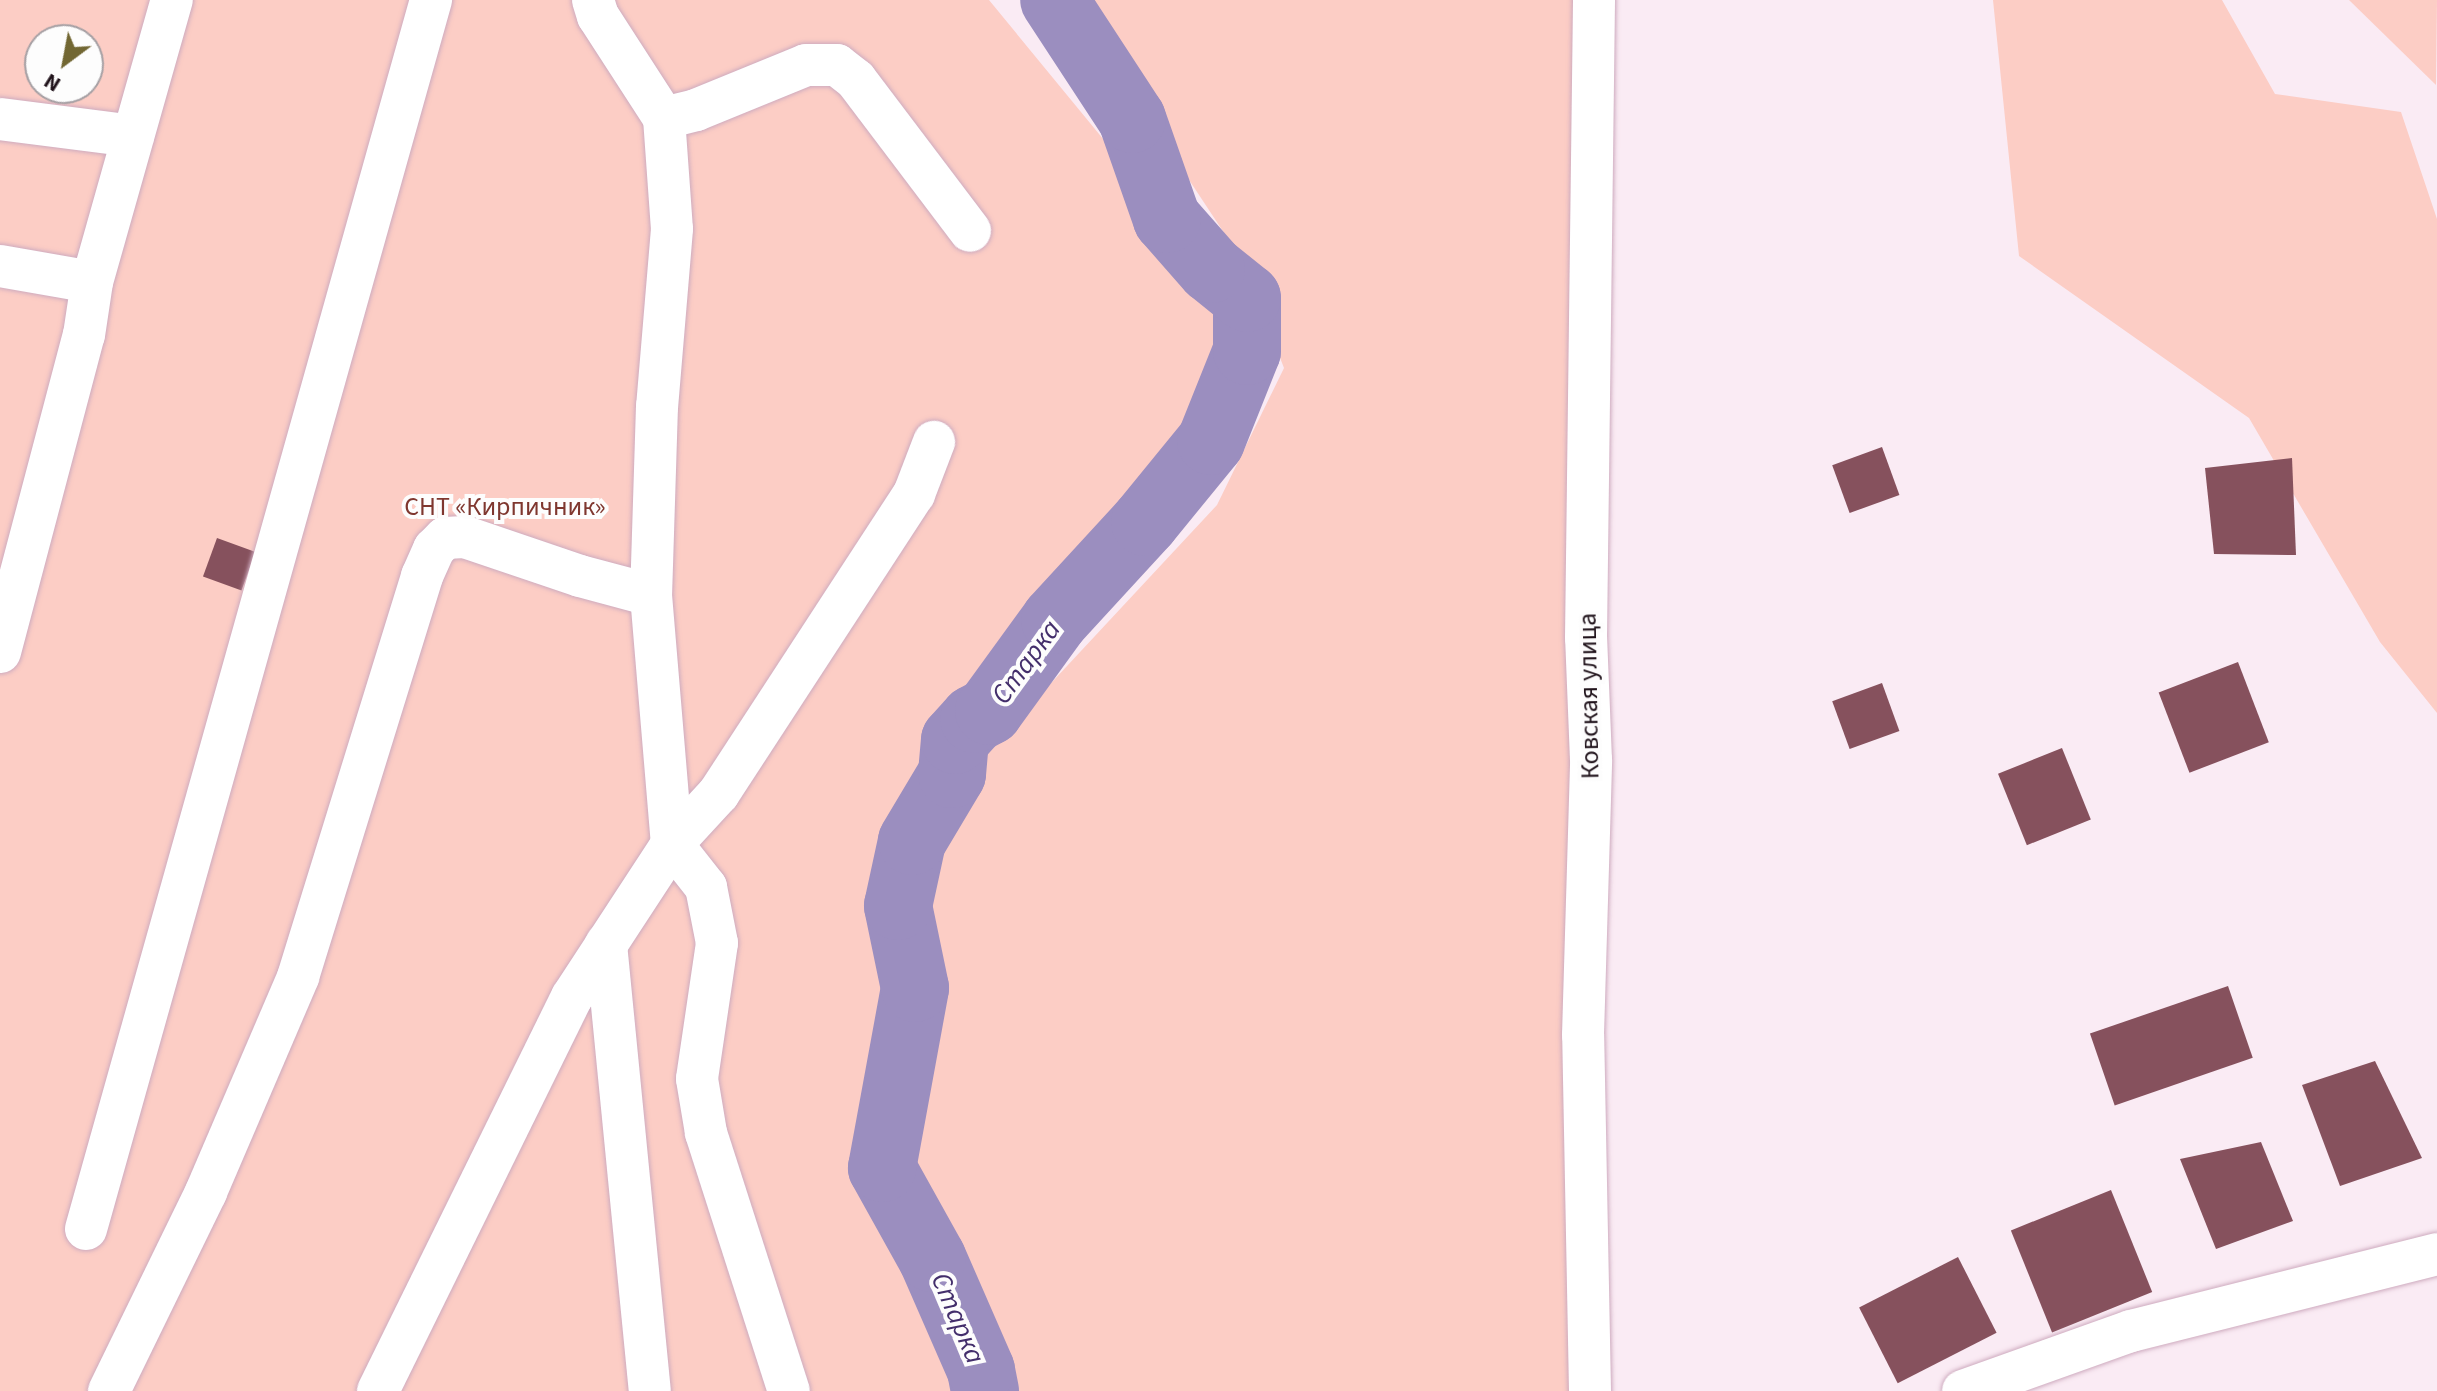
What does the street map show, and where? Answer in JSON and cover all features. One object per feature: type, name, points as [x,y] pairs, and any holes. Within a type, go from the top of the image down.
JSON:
[{"type":"street","points":[[0,652],[84,335],[92,282],[172,0]]},
{"type":"street","points":[[86,1229],[431,0]]},
{"type":"street","points":[[593,0],[598,16],[664,118],[672,229],[657,406],[651,595],[672,844],[706,887],[717,943],[697,1079],[706,1133],[789,1391]]},
{"type":"street","name":"Ковская улица","points":[[1590,1391],[1583,1035],[1591,760],[1586,638],[1594,0]]},
{"type":"street","points":[[664,118],[696,110],[806,65],[837,65],[856,80],[970,231]]},
{"type":"street","points":[[0,119],[133,136]]},
{"type":"street","points":[[0,266],[92,282]]},
{"type":"street","points":[[378,1391],[572,997],[672,844],[719,793],[906,507],[934,442]]},
{"type":"street","points":[[109,1391],[206,1192],[298,977],[434,549],[445,538],[465,537],[580,576],[651,595]]},
{"type":"street","points":[[606,944],[650,1391]]},
{"type":"street","points":[[1963,1391],[2131,1331],[2437,1254]]},
{"type":"green space","name":"СНТ «Кирпичник»","points":[[0,0],[989,0],[1113,151],[1132,119],[1167,219],[1211,269],[1247,298],[1247,351],[1211,441],[1145,522],[1055,620],[989,711],[974,719],[955,740],[952,774],[912,841],[898,906],[915,988],[882,1168],[932,1258],[981,1370],[985,1391],[0,1391]]},
{"type":"green space","points":[[1075,0],[1578,0],[1576,1391],[994,1391],[989,1365],[891,1167],[924,992],[907,906],[918,847],[958,783],[1217,505],[1284,368],[1242,260],[1092,33]]},
{"type":"green space","points":[[1993,0],[2222,0],[2275,94],[2401,112],[2437,219],[2437,713],[2380,642],[2249,418],[2019,256]]},
{"type":"green space","points":[[2349,0],[2437,0],[2436,85]]},
{"type":"building","points":[[1882,447],[1899,495],[1850,513],[1832,465]]},
{"type":"building","points":[[2292,458],[2296,555],[2214,554],[2205,468]]},
{"type":"building","points":[[217,538],[256,552],[242,591],[203,577]]},
{"type":"building","points":[[2238,662],[2269,742],[2189,773],[2159,692]]},
{"type":"building","points":[[1882,683],[1899,731],[1850,749],[1832,701]]},
{"type":"building","points":[[2062,748],[2091,819],[2027,845],[1998,774]]},
{"type":"building","points":[[2228,986],[2253,1058],[2115,1105],[2090,1034]]},
{"type":"building","points":[[2375,1061],[2422,1158],[2340,1186],[2302,1085]]},
{"type":"building","points":[[2261,1142],[2293,1221],[2216,1249],[2180,1159]]},
{"type":"building","points":[[2111,1190],[2152,1292],[2052,1332],[2011,1230]]},
{"type":"building","points":[[1958,1257],[1997,1333],[1898,1383],[1859,1307]]},
{"type":"waterway","name":"Старка","points":[[985,1391],[981,1370],[932,1258],[882,1168],[915,988],[898,906],[912,841],[952,774],[955,740],[974,719],[989,711],[1055,620],[1145,522],[1211,441],[1247,351],[1247,298],[1211,269],[1167,219],[1132,119],[1054,0]]}]
